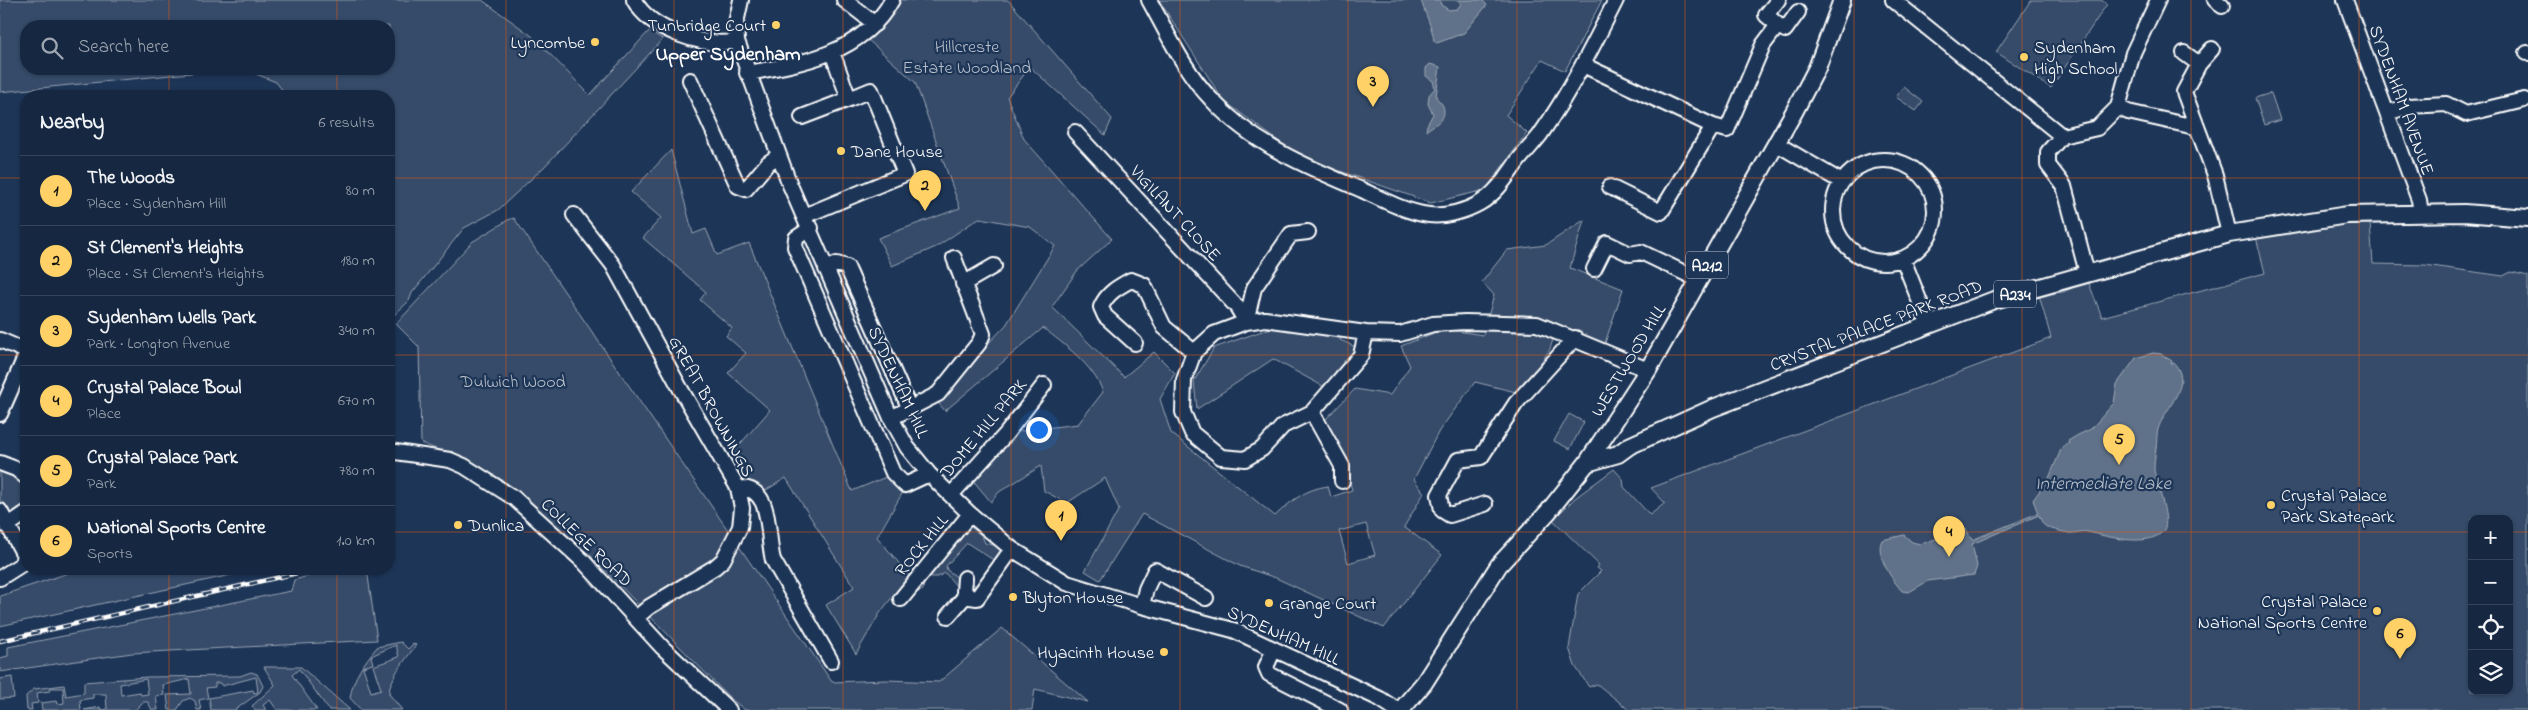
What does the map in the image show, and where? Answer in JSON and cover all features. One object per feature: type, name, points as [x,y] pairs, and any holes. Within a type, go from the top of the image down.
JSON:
[{"type":"main road","name":"WESTWOOD HILL","points":[[1399,710],[1424,683],[1499,565],[1548,512],[1587,463],[1648,370],[1777,144],[1817,68],[1842,0]]},
{"type":"main road","name":"CRYSTAL PALACE PARK ROAD","points":[[1587,463],[1624,450],[1714,408],[1994,300],[2087,272],[2229,234],[2347,215],[2464,213],[2528,218]]},
{"type":"main road","points":[[1604,439],[1624,450]]},
{"type":"main road","name":"A234","points":[[1576,478],[1608,462],[1624,450]]},
{"type":"street","points":[[634,0],[646,16],[665,29],[702,40],[736,41]]},
{"type":"street","name":"SYDENHAM HILL","points":[[741,0],[736,22],[736,41],[778,156],[891,418],[907,446],[929,474],[970,514],[1012,550],[1067,583],[1142,606],[1234,630],[1380,699],[1399,710]]},
{"type":"street","points":[[844,0],[875,24]]},
{"type":"street","points":[[747,74],[786,66],[832,52],[861,37],[875,24],[892,0]]},
{"type":"street","points":[[1149,0],[1188,71],[1211,100],[1237,123],[1281,154],[1303,166],[1385,201],[1431,216],[1453,214],[1466,210],[1481,203],[1492,193],[1539,136],[1583,66],[1616,0]]},
{"type":"street","points":[[1778,0],[1762,20],[1778,25],[1784,30],[1798,12]]},
{"type":"street","points":[[1893,0],[2062,136]]},
{"type":"street","points":[[2087,272],[2064,186],[2048,165],[2048,152],[2062,136],[2097,128],[2118,107],[2132,53],[2158,0]]},
{"type":"street","name":"SYDENHAM AVENUE","points":[[2344,0],[2419,200],[2421,214]]},
{"type":"street","points":[[1583,66],[1713,126],[1727,130],[1763,45],[1778,25]]},
{"type":"street","points":[[2212,49],[2199,64],[2184,92],[2195,126],[2215,175],[2229,234]]},
{"type":"street","points":[[832,52],[849,98]]},
{"type":"street","points":[[2184,53],[2199,64]]},
{"type":"street","points":[[690,80],[738,186],[746,189],[768,163],[778,156]]},
{"type":"street","points":[[802,117],[871,90],[905,174],[808,222],[796,238],[795,246],[893,472],[905,485],[929,474]]},
{"type":"street","points":[[2387,113],[2409,106],[2446,104],[2466,114],[2524,100]]},
{"type":"street","points":[[2118,107],[2128,112],[2195,126]]},
{"type":"street","points":[[1610,187],[1661,212],[1713,126]]},
{"type":"street","name":"VIGILANT CLOSE","points":[[1075,132],[1237,307],[1246,322]]},
{"type":"street","points":[[1777,144],[1842,182]]},
{"type":"street","points":[[1882,160],[1907,165],[1926,182],[1934,202],[1933,227],[1923,245],[1902,259],[1885,262],[1874,261],[1858,255],[1847,247],[1835,225],[1833,210],[1842,182],[1853,170],[1869,162],[1882,160]]},
{"type":"street","name":"GREAT BROWNINGS","points":[[574,215],[613,265],[680,388],[738,488],[742,508],[740,527],[723,560],[715,567],[649,607],[636,618]]},
{"type":"street","points":[[1246,322],[1254,288],[1291,234],[1308,232]]},
{"type":"street","points":[[1594,269],[1607,243],[1630,254],[1641,252],[1699,280]]},
{"type":"street","points":[[891,418],[909,407],[938,394],[979,343],[983,334],[954,258]]},
{"type":"street","points":[[1902,259],[1929,325]]},
{"type":"street","points":[[826,269],[837,264],[847,267],[909,407]]},
{"type":"street","points":[[963,284],[994,266]]},
{"type":"street","points":[[1135,343],[1105,316],[1101,307],[1104,299],[1115,288],[1131,280],[1144,286],[1164,327],[1194,352]]},
{"type":"street","points":[[1366,333],[1361,355],[1312,412],[1283,426],[1262,449],[1245,459],[1221,457],[1192,433],[1183,412],[1184,380],[1194,352],[1214,334],[1246,322],[1265,319],[1366,333],[1400,334],[1433,324],[1465,322],[1537,324],[1575,338],[1648,370]]},
{"type":"street","points":[[1485,504],[1450,514],[1442,510],[1439,495],[1458,460],[1481,457],[1516,403],[1575,338]]},
{"type":"street","points":[[0,340],[20,350]]},
{"type":"street","points":[[0,414],[20,367]]},
{"type":"street","name":"DOME HILL PARK","points":[[951,495],[1006,434],[1044,385]]},
{"type":"street","points":[[1312,412],[1342,466],[1342,481]]},
{"type":"street","name":"COLLEGE ROAD","points":[[395,452],[450,460],[464,466],[522,505],[583,561],[668,653],[726,709]]},
{"type":"street","points":[[0,463],[20,472]]},
{"type":"street","points":[[738,488],[747,487],[755,490],[762,498],[765,507],[768,545],[772,560],[831,661]]},
{"type":"street","points":[[0,511],[20,548]]},
{"type":"street","name":"ROCK HILL","points":[[901,599],[970,514]]},
{"type":"street","points":[[7,526],[20,517]]},
{"type":"street","points":[[965,578],[963,588],[967,594],[974,598],[980,596],[1012,550]]},
{"type":"street","points":[[0,578],[20,565]]},
{"type":"street","points":[[1142,606],[1146,589],[1155,570],[1206,598]]},
{"type":"street","points":[[948,616],[967,594]]},
{"type":"street","points":[[1274,649],[1267,663],[1269,674],[1340,710]]},
{"type":"green space","points":[[0,0],[482,0],[532,36],[590,95],[649,31],[663,39],[545,166],[498,210],[464,228],[412,293],[409,301],[395,314],[395,90],[282,90],[276,82],[258,75],[395,75],[395,20],[20,20],[20,75],[171,75],[0,92]]},
{"type":"green space","name":"Hillcreste Estate Woodland","points":[[901,0],[1008,0],[1112,119],[1105,135],[1030,67],[1007,97],[1024,139],[1112,239],[1077,271],[1052,307],[1124,377],[1154,352],[1175,373],[1160,399],[1171,433],[1275,516],[1293,501],[1312,490],[1328,486],[1331,497],[1352,490],[1345,466],[1322,423],[1355,389],[1390,395],[1410,366],[1401,346],[1444,329],[1483,335],[1494,295],[1482,282],[1507,250],[1546,245],[1584,220],[1570,268],[1623,289],[1604,346],[1557,327],[1550,349],[1520,393],[1475,382],[1439,431],[1414,479],[1424,493],[1404,527],[1442,555],[1384,628],[1276,578],[1240,566],[1142,514],[1100,580],[1085,571],[1119,509],[1105,478],[1067,503],[1044,491],[1041,466],[999,492],[991,502],[971,478],[1013,432],[1078,424],[1103,392],[1085,364],[1043,328],[945,411],[935,399],[1006,325],[1055,246],[1030,227],[979,218],[936,247],[892,266],[878,238],[960,208],[915,82],[867,39]],"holes":[[[1366,524],[1375,555],[1348,563],[1339,531]]]},
{"type":"green space","points":[[1159,0],[1602,0],[1565,71],[1542,60],[1506,115],[1527,133],[1485,190],[1431,203],[1300,157],[1223,100]]},
{"type":"green space","points":[[2031,0],[2101,0],[2107,4],[2051,88],[1996,52]]},
{"type":"green space","points":[[1904,87],[1923,102],[1916,111],[1896,97]]},
{"type":"green space","points":[[2271,93],[2280,120],[2264,125],[2255,98]]},
{"type":"green space","points":[[671,150],[693,234],[706,229],[717,255],[749,243],[852,491],[886,477],[903,492],[877,537],[909,575],[880,613],[856,654],[826,605],[854,587],[786,478],[763,492],[736,475],[727,459],[770,410],[728,373],[746,353],[726,336],[732,328],[700,300],[706,292],[643,238],[661,218],[631,192]]},
{"type":"green space","name":"Dulwich Wood","points":[[514,218],[832,682],[886,680],[939,682],[1002,628],[1088,702],[1035,689],[1032,710],[745,710],[730,698],[592,557],[512,494],[463,460],[421,443],[419,347],[396,324],[472,242]]},
{"type":"green space","points":[[2370,223],[2373,264],[2425,265],[2503,276],[2511,272],[2528,276],[2528,710],[1629,710],[1597,684],[1589,687],[1575,666],[1569,648],[1578,594],[1601,571],[1597,568],[1599,565],[1553,520],[1575,498],[1614,469],[1623,479],[1624,487],[1650,515],[1665,503],[1651,488],[2051,338],[2039,295],[2063,292],[2088,281],[2102,317],[2265,273],[2256,237],[2335,225]]},
{"type":"green space","points":[[1279,325],[1341,336],[1340,340],[1365,351],[1328,389],[1273,359],[1197,409],[1194,381],[1214,348]]},
{"type":"green space","points":[[1569,414],[1584,422],[1570,449],[1554,441]]},
{"type":"green space","points":[[0,466],[20,478],[20,510],[7,517],[0,503]]},
{"type":"green space","points":[[966,523],[982,536],[985,543],[998,546],[1001,552],[989,574],[972,593],[968,580],[976,586],[995,561],[967,543],[946,566],[947,570],[961,580],[958,588],[945,573],[937,577],[925,577],[923,590],[911,595]]},
{"type":"green space","points":[[62,575],[231,575],[0,626],[0,596]]},
{"type":"green space","points":[[312,575],[368,575],[377,640],[132,653],[0,672],[0,658],[8,656],[8,647],[291,591],[294,580]]},
{"type":"green space","points":[[401,642],[408,649],[413,644],[416,645],[397,671],[390,686],[389,694],[402,710],[361,710],[350,698],[356,677],[364,665],[377,647]],"holes":[[[396,645],[399,657],[373,666],[381,689],[371,692],[363,667],[373,664],[371,656]]]},
{"type":"green space","points":[[264,667],[301,667],[350,710],[329,710],[299,669],[292,675],[317,710],[277,710],[270,700],[263,705],[266,710],[255,710],[252,706],[275,685]]},
{"type":"green space","points":[[251,672],[257,674],[263,686],[260,692],[235,710],[211,710],[209,698],[253,690],[254,693],[258,692],[256,677],[222,686],[220,683],[215,683],[215,687],[206,688],[208,698],[199,700],[201,710],[197,710],[195,701],[190,698],[183,701],[177,710],[169,710],[167,695],[191,694],[189,679],[163,685],[164,695],[156,696],[158,710],[152,710],[148,702],[143,702],[135,710],[101,710],[107,709],[106,694],[93,694],[93,698],[80,700],[81,710],[42,710],[41,703],[57,701],[58,704],[64,703],[63,688],[50,688],[50,691],[37,693],[38,703],[31,704],[32,710],[27,710],[26,696],[34,689],[64,685],[66,696],[84,693],[84,682],[147,677],[240,676]],"holes":[[[146,679],[148,694],[141,695],[140,692],[121,695],[120,684]]]},
{"type":"green space","points":[[12,677],[14,698],[0,699],[0,679]]},
{"type":"green space","points":[[100,707],[101,710],[84,710]]},
{"type":"water","points":[[1421,0],[1440,0],[1441,5],[1449,10],[1457,9],[1461,4],[1459,0],[1482,0],[1487,5],[1464,33],[1437,43],[1434,41]]},
{"type":"water","points":[[1430,64],[1440,67],[1436,96],[1442,104],[1444,115],[1426,131],[1433,114],[1428,104],[1429,95],[1435,88],[1433,81],[1426,76],[1426,68]]},
{"type":"water","name":"Intermediate Lake","points":[[2153,353],[2161,354],[2172,361],[2171,364],[2174,363],[2180,372],[2181,381],[2179,391],[2163,418],[2157,435],[2154,469],[2166,517],[2164,530],[2157,536],[2149,539],[2127,540],[2086,532],[2069,533],[2056,530],[2046,526],[2039,515],[1972,544],[1977,566],[1974,575],[1928,581],[1909,592],[1902,591],[1882,560],[1880,546],[1882,540],[1904,535],[1912,542],[1920,544],[1966,529],[1972,540],[2038,513],[2033,500],[2049,478],[2062,447],[2067,443],[2069,444],[2068,441],[2091,429],[2114,403],[2117,384],[2136,358]]},
{"type":"railway","points":[[0,641],[289,575]]},
{"type":"place","name":"Tunbridge Court","points":[[776,25]]},
{"type":"place","name":"Lyncombe","points":[[595,42]]},
{"type":"place","name":"Sydenham High School","points":[[2024,57]]},
{"type":"place","name":"Sydenham Wells Park","points":[[1373,107]]},
{"type":"place","name":"Dane House","points":[[841,151]]},
{"type":"place","name":"St Clement's Heights","points":[[925,211]]},
{"type":"place","name":"Crystal Palace Park","points":[[2119,465]]},
{"type":"place","name":"Crystal Palace Park Skatepark","points":[[2271,505]]},
{"type":"place","name":"Dunlica","points":[[458,525]]},
{"type":"place","name":"The Woods","points":[[1061,541]]},
{"type":"place","name":"Crystal Palace Bowl","points":[[1949,557]]},
{"type":"place","name":"Blyton House","points":[[1013,597]]},
{"type":"place","name":"Grange Court","points":[[1269,603]]},
{"type":"place","name":"Crystal Palace National Sports Centre","points":[[2377,611]]},
{"type":"place","name":"Hyacinth House","points":[[1164,652]]},
{"type":"place","name":"National Sports Centre","points":[[2400,659]]},
{"type":"district","name":"Upper Sydenham","points":[[728,53]]}]
